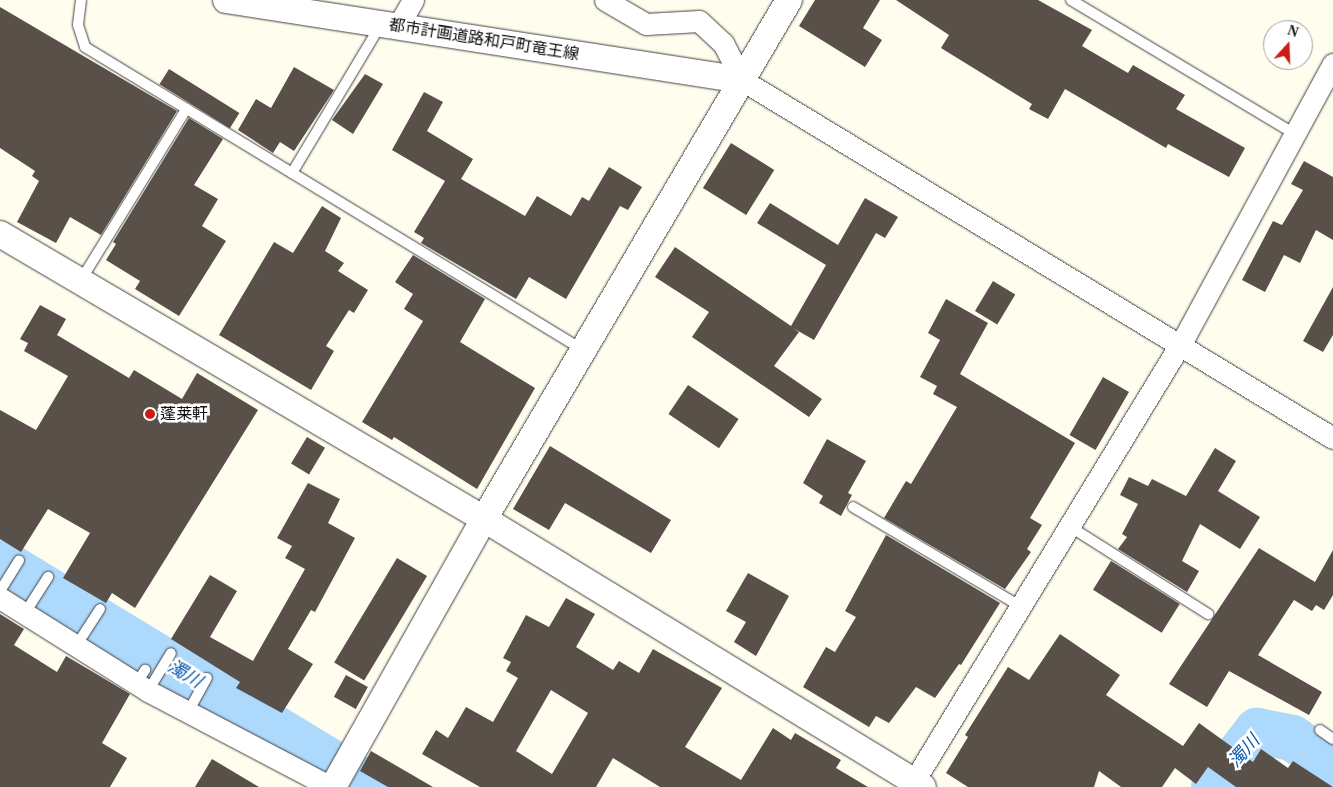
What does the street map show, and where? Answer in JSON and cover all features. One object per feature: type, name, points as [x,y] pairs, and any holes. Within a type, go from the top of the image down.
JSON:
[{"type":"street","name":"都市計画道路和戸町竜王線","points":[[226,0],[742,80]]},
{"type":"street","points":[[389,25],[413,0]]},
{"type":"street","points":[[605,0],[646,24],[699,22],[723,43],[742,80],[1333,438]]},
{"type":"street","points":[[1,591],[146,680],[332,787],[484,520],[789,0]]},
{"type":"street","points":[[0,234],[484,520],[918,784],[1020,606],[1179,345],[1333,64]]},
{"type":"lane","points":[[81,0],[78,25],[85,47],[583,350]]},
{"type":"lane","points":[[1070,0],[1295,134]]},
{"type":"lane","points":[[292,173],[389,25]]},
{"type":"lane","points":[[80,281],[186,109]]},
{"type":"lane","points":[[853,507],[1020,606]]},
{"type":"lane","points":[[1069,526],[1208,614]]},
{"type":"lane","points":[[1,591],[19,560]]},
{"type":"lane","points":[[29,607],[48,577]]},
{"type":"lane","points":[[81,639],[100,609]]},
{"type":"lane","points":[[146,680],[171,653]]},
{"type":"lane","points":[[192,706],[207,678]]},
{"type":"lane","points":[[1320,730],[1333,739]]},
{"type":"building","points":[[815,0],[880,0],[863,28],[882,40],[865,67],[799,26]]},
{"type":"building","points":[[896,0],[1038,0],[1092,30],[1082,46],[1128,73],[1133,65],[1185,95],[1176,109],[1245,148],[1229,177],[1168,144],[1166,148],[1065,89],[1048,119],[1029,109],[1032,104],[941,48],[949,35]]},
{"type":"building","points":[[0,7],[177,111],[101,235],[70,217],[56,243],[17,222],[39,181],[32,176],[35,171],[0,148]]},
{"type":"building","points":[[294,67],[334,90],[294,151],[280,142],[273,153],[238,130],[256,99],[271,108]]},
{"type":"building","points":[[169,69],[239,113],[230,128],[159,84]]},
{"type":"building","points":[[365,74],[383,84],[353,134],[332,120]]},
{"type":"building","points":[[424,92],[443,102],[427,131],[473,159],[461,179],[525,216],[537,196],[571,216],[582,197],[589,201],[609,167],[642,187],[628,210],[620,206],[566,299],[529,277],[516,299],[421,243],[424,238],[414,232],[445,181],[392,150]]},
{"type":"building","points":[[189,118],[223,139],[194,185],[218,199],[202,226],[226,241],[179,316],[135,289],[140,281],[106,260],[116,244],[113,242]]},
{"type":"building","points":[[731,143],[774,170],[746,215],[703,188]]},
{"type":"building","points":[[1304,161],[1333,177],[1333,240],[1316,230],[1300,263],[1284,255],[1265,292],[1242,280],[1273,221],[1282,225],[1303,190],[1291,184]]},
{"type":"building","points":[[865,198],[898,217],[885,238],[876,233],[814,340],[793,328],[799,332],[774,366],[822,399],[809,417],[692,337],[709,312],[655,277],[675,247],[791,326],[826,265],[757,223],[770,203],[838,245]]},
{"type":"building","points":[[322,206],[341,218],[325,251],[344,263],[338,271],[368,290],[354,313],[349,310],[326,346],[334,351],[311,390],[219,335],[274,242],[293,253]]},
{"type":"building","points":[[413,255],[485,299],[460,342],[535,388],[477,489],[394,437],[392,440],[362,422],[423,321],[404,309],[413,294],[395,282]]},
{"type":"building","points":[[993,281],[1015,294],[997,324],[975,311]]},
{"type":"building","points":[[1333,287],[1333,335],[1323,352],[1303,341]]},
{"type":"building","points":[[946,299],[988,323],[960,374],[1075,443],[1030,518],[1042,525],[1027,549],[1031,552],[1005,589],[884,518],[906,481],[911,484],[957,407],[933,394],[937,386],[920,377],[940,340],[928,333]]},
{"type":"building","points":[[40,305],[66,319],[57,335],[129,378],[134,370],[182,399],[197,373],[258,410],[135,608],[112,593],[106,603],[63,578],[90,533],[48,509],[21,552],[0,539],[0,410],[36,430],[68,376],[24,351],[28,343],[20,339]]},
{"type":"building","points":[[1103,377],[1129,392],[1095,450],[1070,435]]},
{"type":"building","points":[[688,385],[739,419],[719,448],[668,414]]},
{"type":"building","points":[[307,437],[325,448],[309,474],[291,464]]},
{"type":"building","points":[[827,439],[866,461],[848,493],[852,495],[841,516],[819,503],[823,496],[803,483]]},
{"type":"building","points":[[550,446],[671,520],[651,553],[565,503],[549,530],[513,509]]},
{"type":"building","points":[[1215,448],[1236,461],[1218,491],[1260,517],[1240,549],[1200,524],[1182,561],[1199,571],[1187,592],[1118,549],[1127,537],[1122,534],[1138,504],[1120,495],[1129,477],[1148,486],[1152,479],[1186,496]]},
{"type":"building","points":[[308,483],[340,499],[328,523],[355,538],[315,612],[311,610],[288,649],[313,664],[282,713],[236,688],[240,682],[171,639],[210,575],[237,591],[210,637],[253,661],[305,569],[285,558],[292,546],[277,538]]},
{"type":"building","points":[[886,535],[1000,603],[961,665],[959,664],[935,698],[916,687],[889,723],[876,716],[869,727],[803,687],[826,647],[835,652],[856,617],[845,611]]},
{"type":"building","points":[[1259,548],[1315,582],[1333,550],[1333,595],[1324,610],[1316,605],[1312,611],[1294,600],[1258,655],[1322,692],[1309,715],[1229,671],[1207,707],[1169,684]]},
{"type":"building","points":[[397,558],[427,576],[364,681],[334,663]]},
{"type":"building","points":[[1111,561],[1180,604],[1162,633],[1093,590]]},
{"type":"building","points":[[748,573],[789,596],[756,656],[734,642],[746,622],[726,611]]},
{"type":"building","points":[[566,598],[595,614],[576,647],[613,670],[619,661],[639,673],[653,649],[722,688],[685,747],[741,780],[773,728],[791,740],[795,733],[841,760],[836,768],[868,787],[660,787],[613,758],[596,787],[480,787],[422,754],[436,730],[448,738],[466,707],[493,722],[518,678],[506,671],[511,662],[503,658],[526,615],[549,627]],"holes":[[[551,690],[588,713],[552,774],[516,751]]]},
{"type":"building","points":[[0,614],[24,629],[14,645],[57,672],[66,656],[130,694],[102,743],[127,758],[110,787],[0,787]]},
{"type":"building","points":[[1060,634],[1120,675],[1106,695],[1183,746],[1199,723],[1253,762],[1261,749],[1288,768],[1293,761],[1333,787],[1236,787],[1208,767],[1196,784],[1175,768],[1162,787],[1121,787],[1099,771],[1094,787],[968,787],[946,773],[968,737],[965,735],[1008,667],[1029,680]]},
{"type":"building","points":[[346,675],[368,687],[356,709],[334,697]]},
{"type":"building","points":[[371,751],[433,787],[388,787],[360,771]]},
{"type":"building","points":[[212,759],[259,787],[195,787]]},
{"type":"waterway","name":"濁川","points":[[0,561],[371,787]]},
{"type":"waterway","name":"濁川","points":[[1214,787],[1257,731],[1292,738],[1333,766]]},
{"type":"place","name":"蓬莱軒","points":[[150,414]]}]
